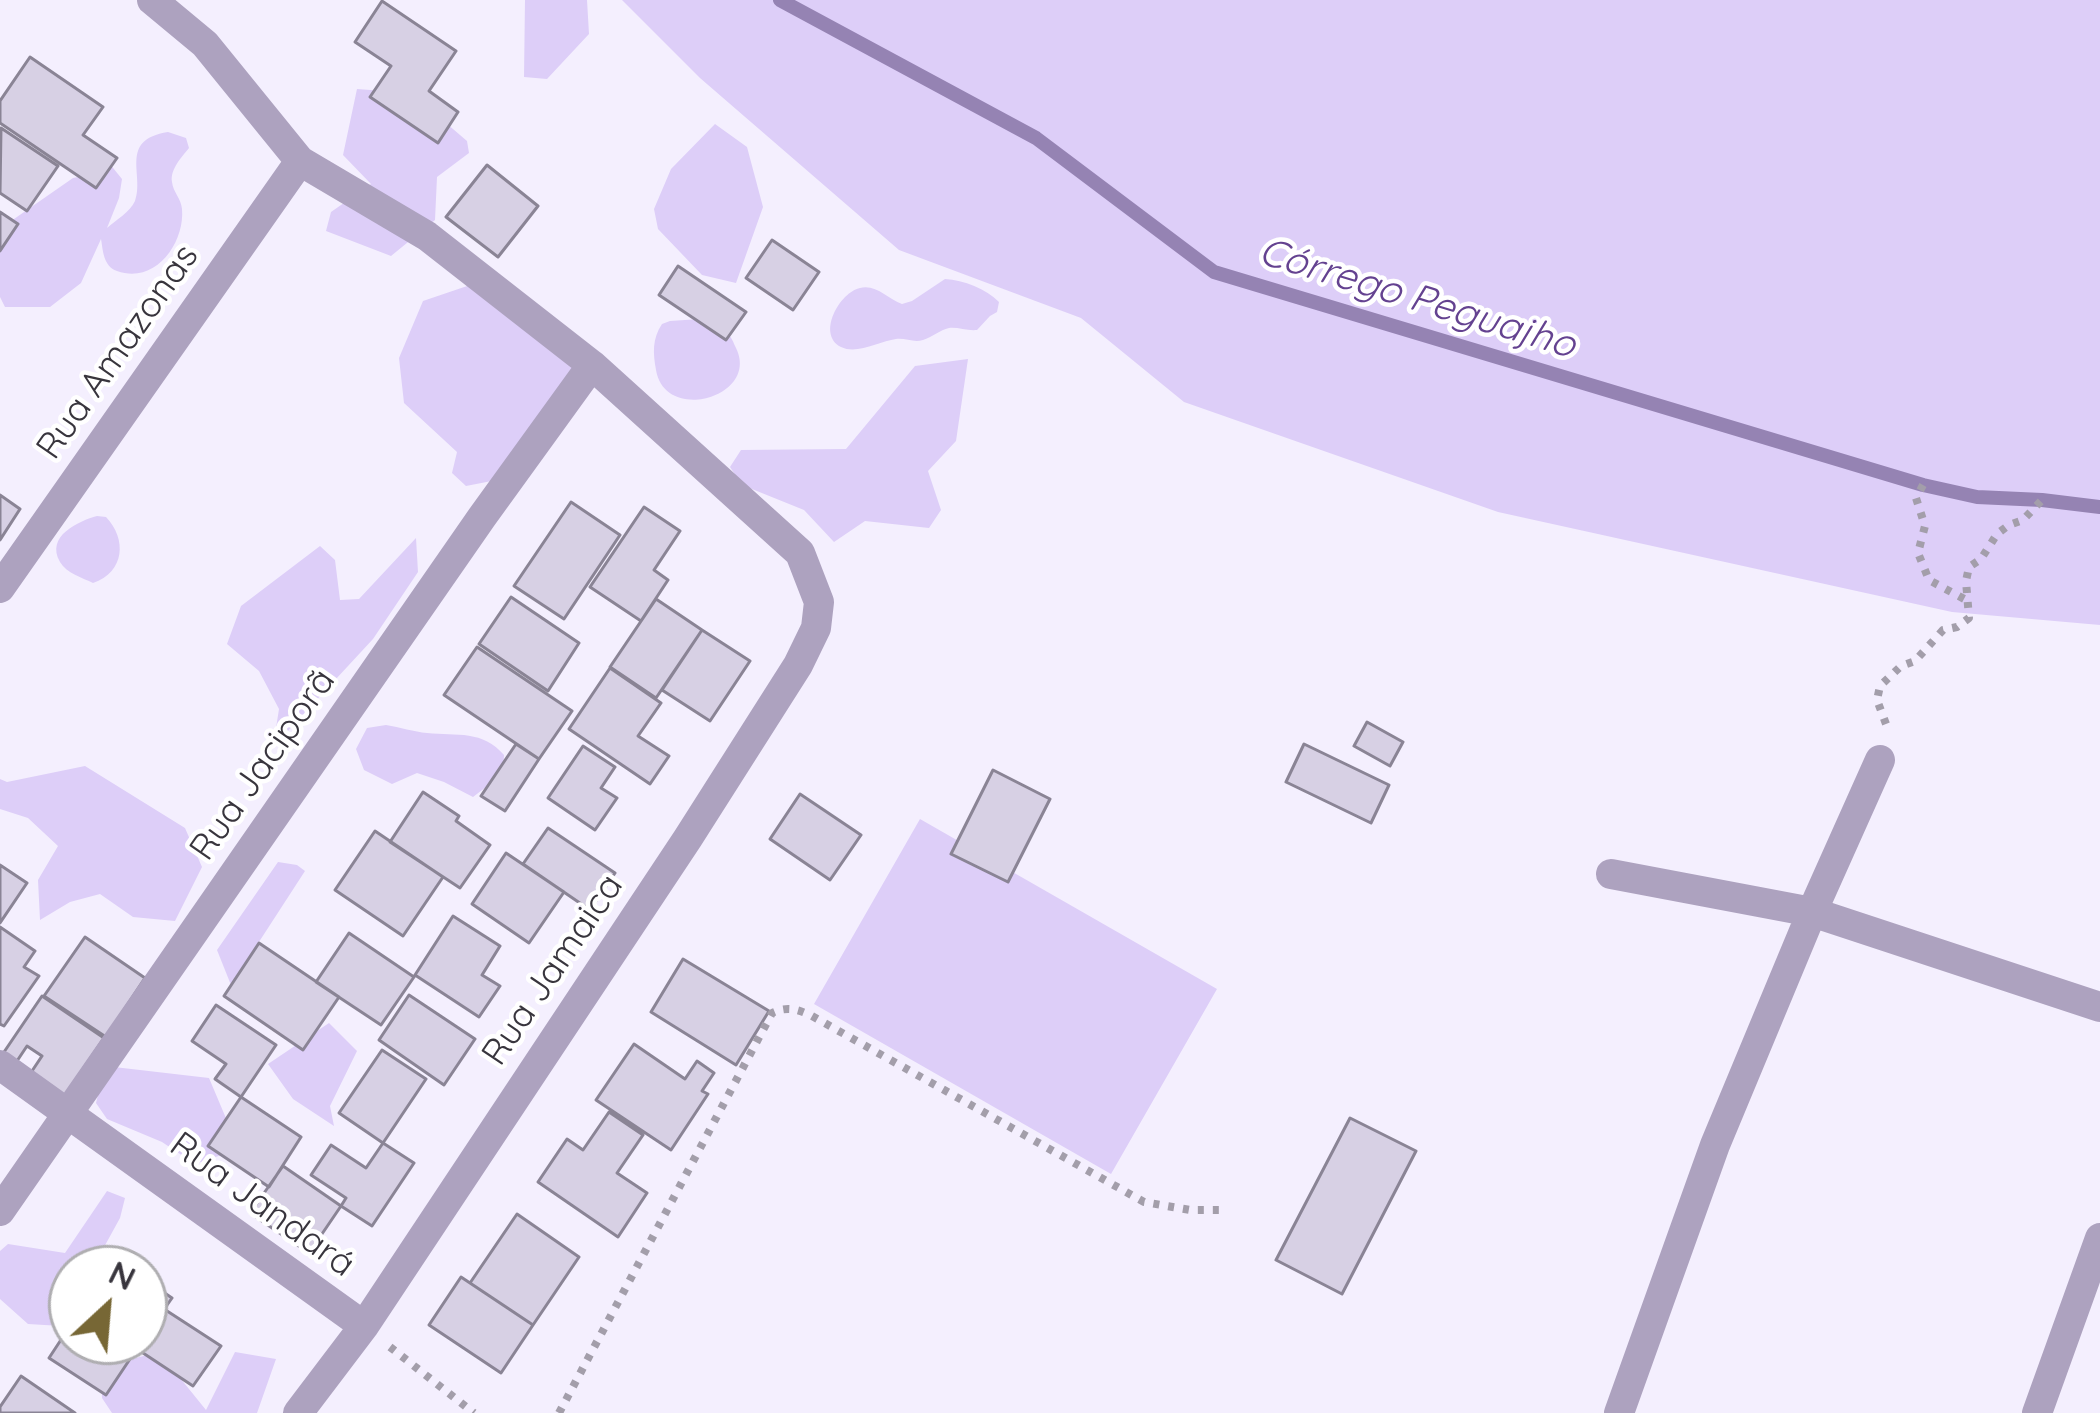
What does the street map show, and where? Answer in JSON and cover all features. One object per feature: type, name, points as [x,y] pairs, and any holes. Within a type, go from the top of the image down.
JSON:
[{"type":"street","points":[[152,0],[206,44],[300,161],[427,236],[592,365]]},
{"type":"street","name":"Rua Amazonas","points":[[0,588],[300,161]]},
{"type":"street","name":"Rua Jamaica","points":[[298,1413],[364,1325],[688,838],[798,665],[816,628],[819,602],[800,553],[592,365]]},
{"type":"street","name":"Rua Jaciporã","points":[[0,1210],[592,365]]},
{"type":"street","points":[[1619,1413],[1715,1145],[1880,760]]},
{"type":"street","points":[[1611,874],[1812,912],[2100,1007]]},
{"type":"street","name":"Rua Jandará","points":[[0,1065],[364,1325]]},
{"type":"street","points":[[2037,1413],[2100,1238]]},
{"type":"path","points":[[1923,485],[1916,498],[1925,526],[1918,553],[1922,566],[1929,580],[1970,601]]},
{"type":"path","points":[[1880,760],[1887,735],[1877,700],[1880,686],[1900,666],[1916,661],[1943,630],[1969,618],[1969,567],[1981,559],[1997,534],[2023,520],[2042,500]]},
{"type":"path","points":[[559,1413],[772,1013],[783,1008],[812,1016],[1144,1202],[1222,1210]]},
{"type":"path","name":"Rua Jandará","points":[[364,1325],[474,1413]]},
{"type":"shaded area","points":[[525,0],[587,0],[589,34],[547,79],[524,77]]},
{"type":"shaded area","points":[[622,0],[2100,0],[2100,625],[1952,612],[1498,512],[1184,402],[1081,318],[899,250],[700,78]]},
{"type":"shaded area","points":[[357,89],[411,93],[467,141],[469,153],[437,177],[435,220],[391,256],[326,231],[331,212],[371,184],[343,155]]},
{"type":"shaded area","points":[[715,124],[747,147],[763,207],[736,283],[702,275],[658,229],[654,209],[671,169]]},
{"type":"shaded area","points":[[168,132],[186,138],[189,148],[173,172],[182,222],[165,258],[144,272],[117,271],[106,262],[101,239],[81,283],[50,307],[5,307],[0,297],[0,239],[14,219],[73,178],[109,163],[122,179],[107,228],[135,201],[136,160],[143,142]]},
{"type":"shaded area","points":[[945,279],[988,293],[999,302],[997,312],[977,330],[949,328],[920,341],[896,339],[854,349],[834,341],[834,314],[852,291],[871,288],[902,304]]},
{"type":"shaded area","points":[[476,283],[574,367],[507,478],[466,486],[452,473],[457,452],[404,403],[399,358],[423,301]]},
{"type":"shaded area","points":[[700,319],[730,336],[740,365],[735,380],[724,391],[692,400],[663,387],[654,346],[662,324]]},
{"type":"shaded area","points":[[968,359],[956,441],[928,471],[941,510],[929,528],[865,521],[834,542],[804,510],[742,485],[730,467],[741,450],[846,449],[915,366]]},
{"type":"shaded area","points":[[106,517],[120,545],[117,563],[93,583],[63,566],[57,545],[73,526]]},
{"type":"shaded area","points":[[416,538],[418,572],[373,639],[273,747],[279,709],[259,671],[227,644],[241,606],[320,546],[335,560],[340,600],[359,599]]},
{"type":"shaded area","points":[[386,725],[487,741],[504,755],[503,774],[473,797],[417,773],[392,784],[364,770],[356,749],[367,728]]},
{"type":"shaded area","points":[[85,766],[185,828],[202,867],[175,921],[133,917],[100,894],[70,902],[40,920],[38,880],[58,846],[28,818],[0,809],[0,779],[7,782]]},
{"type":"shaded area","points":[[920,819],[1217,989],[1111,1174],[814,1004]]},
{"type":"shaded area","points":[[278,862],[305,871],[231,985],[217,950]]},
{"type":"shaded area","points":[[329,1023],[357,1051],[330,1106],[334,1126],[293,1099],[268,1064]]},
{"type":"shaded area","points":[[114,1067],[209,1078],[239,1149],[195,1164],[162,1142],[107,1119],[96,1103],[101,1083]]},
{"type":"shaded area","points":[[107,1191],[125,1198],[105,1245],[70,1245]]},
{"type":"shaded area","points":[[8,1244],[48,1250],[48,1325],[28,1324],[0,1299],[0,1251]]},
{"type":"shaded area","points":[[235,1352],[276,1359],[257,1413],[112,1413],[102,1398],[101,1367],[168,1363],[206,1410]]},
{"type":"building","points":[[382,1],[456,51],[429,91],[458,112],[438,143],[370,97],[391,66],[355,42]]},
{"type":"building","points":[[30,57],[103,107],[83,135],[117,158],[96,188],[0,123],[0,101]]},
{"type":"building","points":[[1,128],[58,166],[27,211],[0,193]]},
{"type":"building","points":[[487,165],[538,206],[498,257],[446,217]]},
{"type":"building","points":[[0,212],[18,224],[0,251]]},
{"type":"building","points":[[772,240],[819,272],[793,310],[746,278]]},
{"type":"building","points":[[678,266],[746,312],[726,340],[659,295]]},
{"type":"building","points":[[0,495],[20,509],[0,540]]},
{"type":"building","points":[[571,502],[620,535],[564,619],[514,586]]},
{"type":"building","points":[[644,507],[680,531],[654,570],[668,580],[641,621],[590,587]]},
{"type":"building","points":[[511,597],[579,643],[548,691],[479,644]]},
{"type":"building","points":[[656,599],[702,630],[656,698],[610,667]]},
{"type":"building","points":[[702,630],[750,661],[710,721],[662,690]]},
{"type":"building","points":[[477,647],[572,711],[539,759],[444,695]]},
{"type":"building","points":[[610,668],[661,703],[638,736],[669,756],[650,784],[569,729]]},
{"type":"building","points":[[1367,722],[1403,742],[1390,766],[1354,746]]},
{"type":"building","points":[[516,744],[539,759],[505,811],[481,796]]},
{"type":"building","points":[[1304,744],[1389,785],[1371,823],[1286,782]]},
{"type":"building","points":[[583,746],[615,767],[601,788],[617,798],[595,830],[548,798]]},
{"type":"building","points":[[993,770],[1050,799],[1008,882],[951,854]]},
{"type":"building","points":[[423,792],[490,845],[460,888],[390,842]]},
{"type":"building","points":[[800,794],[861,835],[830,880],[770,839]]},
{"type":"building","points":[[548,828],[615,873],[590,910],[523,864]]},
{"type":"building","points":[[375,831],[443,877],[403,936],[335,890]]},
{"type":"building","points":[[506,853],[564,892],[529,943],[472,904]]},
{"type":"building","points":[[0,865],[27,883],[0,923]]},
{"type":"building","points":[[453,916],[500,946],[482,975],[500,986],[479,1017],[415,975]]},
{"type":"building","points":[[0,927],[35,951],[24,967],[39,976],[4,1026],[0,1024]]},
{"type":"building","points":[[349,933],[414,977],[381,1025],[316,982]]},
{"type":"building","points":[[85,937],[145,978],[106,1037],[44,996]]},
{"type":"building","points":[[259,943],[339,997],[303,1050],[224,996]]},
{"type":"building","points":[[683,959],[769,1011],[736,1065],[651,1012]]},
{"type":"building","points":[[409,995],[475,1039],[444,1085],[379,1040]]},
{"type":"building","points":[[42,996],[104,1038],[64,1097],[30,1074],[42,1056],[27,1046],[15,1064],[2,1055]]},
{"type":"building","points":[[216,1005],[276,1045],[241,1097],[215,1079],[226,1064],[192,1041]]},
{"type":"building","points":[[634,1044],[685,1079],[697,1061],[714,1073],[702,1091],[708,1094],[671,1150],[596,1100]]},
{"type":"building","points":[[382,1050],[426,1079],[383,1143],[339,1113]]},
{"type":"building","points":[[241,1097],[301,1137],[269,1187],[208,1146]]},
{"type":"building","points":[[609,1112],[643,1135],[617,1173],[647,1193],[618,1237],[538,1182],[567,1139],[583,1150]]},
{"type":"building","points":[[1350,1118],[1416,1151],[1342,1294],[1276,1260]]},
{"type":"building","points":[[383,1143],[414,1163],[372,1226],[341,1206],[346,1198],[311,1175],[331,1145],[366,1168]]},
{"type":"building","points":[[283,1166],[341,1206],[309,1253],[250,1213]]},
{"type":"building","points":[[517,1214],[579,1257],[533,1325],[470,1283]]},
{"type":"building","points":[[461,1277],[533,1325],[501,1373],[429,1325]]},
{"type":"building","points":[[168,1312],[221,1346],[193,1386],[161,1365],[168,1365]]},
{"type":"building","points":[[60,1365],[126,1365],[106,1395]]},
{"type":"building","points":[[21,1376],[75,1413],[0,1413]]},
{"type":"waterway","name":"Córrego Peguajho","points":[[780,0],[1036,138],[1214,272],[1923,485],[1977,497],[2100,507]]}]
